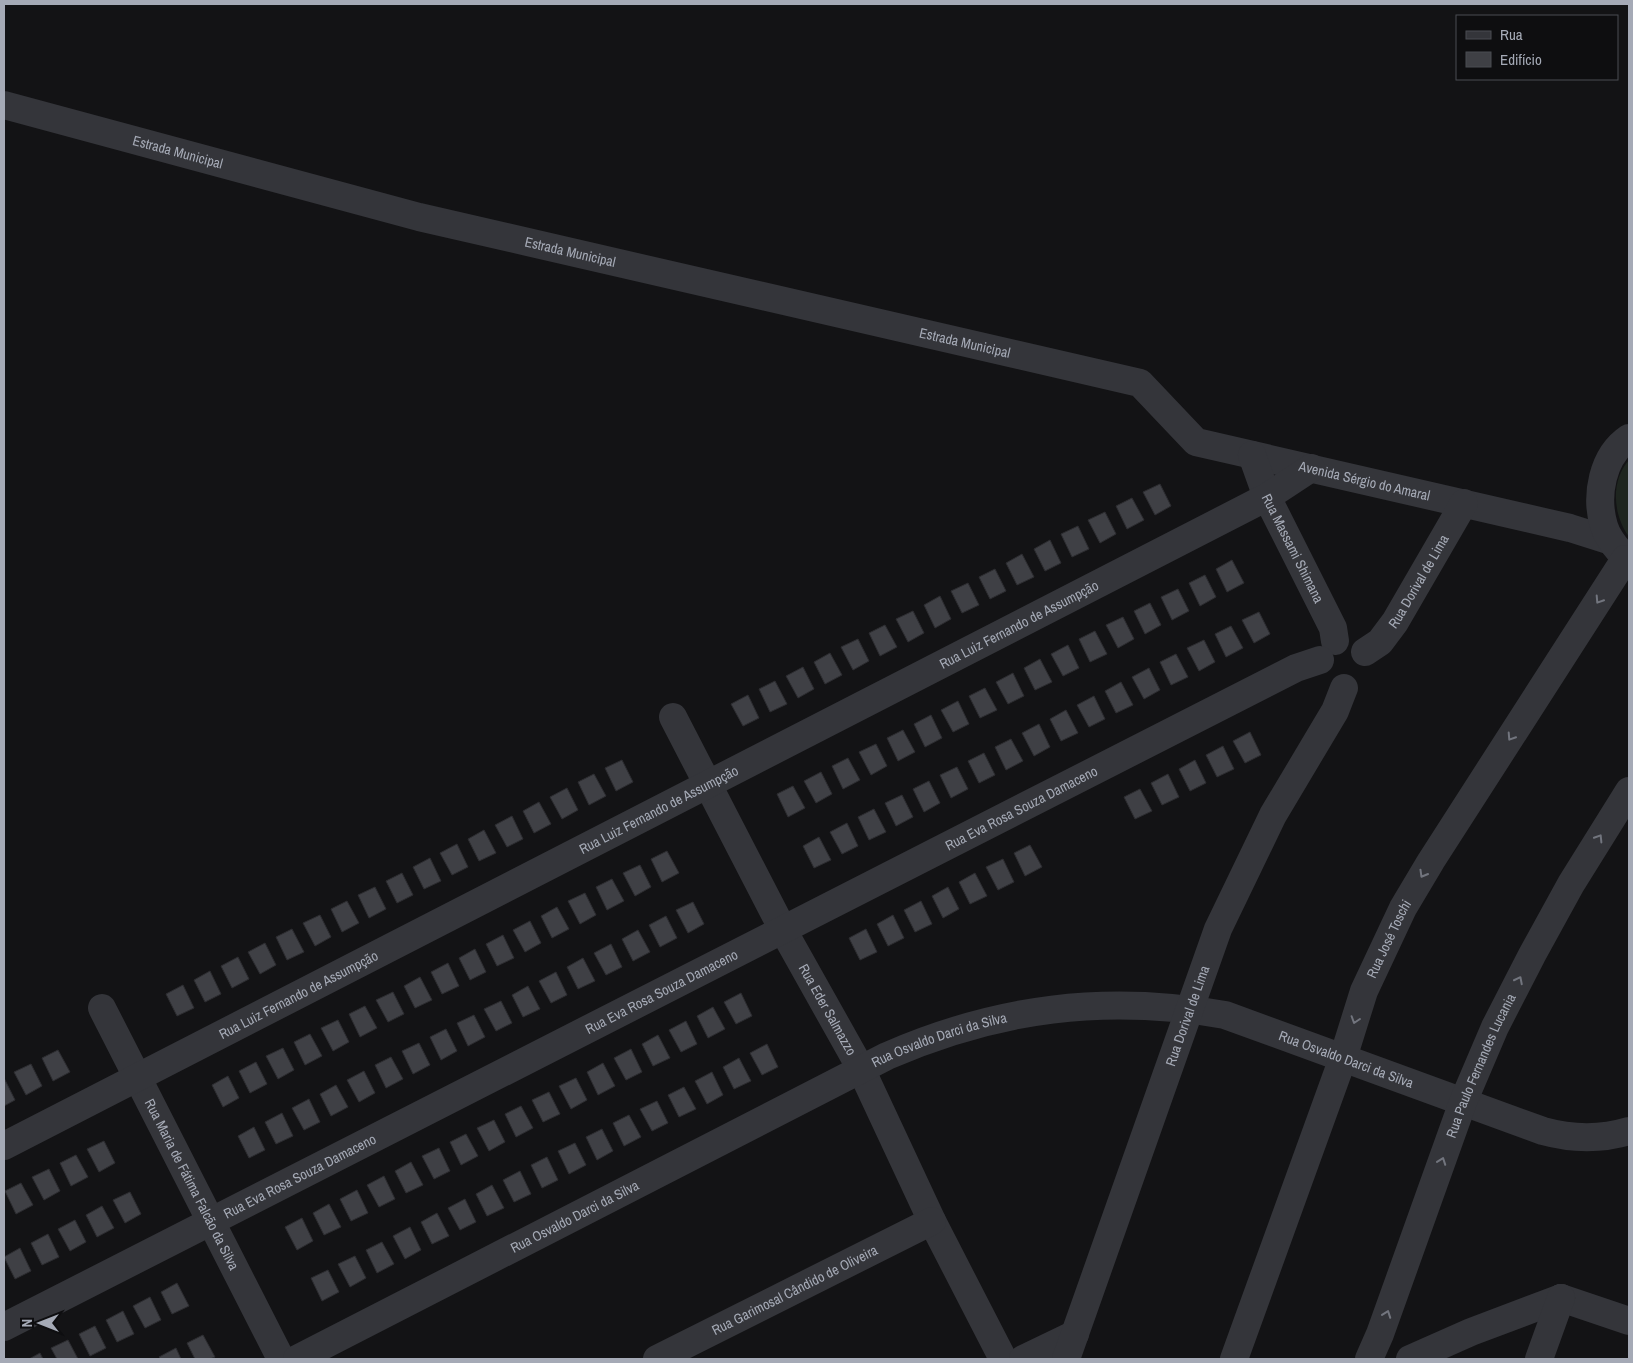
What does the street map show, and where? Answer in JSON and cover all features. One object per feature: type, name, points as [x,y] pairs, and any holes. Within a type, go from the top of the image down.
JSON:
[{"type":"street","name":"Estrada Municipal","points":[[4,105],[419,217],[1140,383]]},
{"type":"street","name":"Avenida Sérgio do Amaral","points":[[1140,383],[1196,442],[1570,528],[1622,554]]},
{"type":"street","points":[[1622,554],[1604,527],[1600,511],[1601,486],[1608,463],[1616,451],[1629,438]]},
{"type":"street","name":"Rua Massami Shimana","points":[[1252,455],[1267,497],[1333,628],[1328,650]]},
{"type":"street","name":"Rua Luiz Fernando de Assumpção","points":[[4,1146],[1267,497],[1311,468]]},
{"type":"street","name":"Rua Dorival de Lima","points":[[1365,652],[1380,642],[1396,622],[1464,503]]},
{"type":"street","name":"Rua José Toschi","points":[[1234,1359],[1343,1058],[1364,991],[1403,908],[1622,554]]},
{"type":"street","points":[[1344,639],[1359,645],[1365,652],[1368,668],[1365,676],[1352,687],[1335,687],[1328,683],[1323,676],[1320,668],[1328,650],[1344,639]]},
{"type":"street","name":"Rua Eva Rosa Souza Damaceno","points":[[4,1327],[1328,650]]},
{"type":"street","name":"Rua Dorival de Lima","points":[[1070,1347],[1218,929],[1273,815],[1335,711],[1344,688]]},
{"type":"street","name":"Rua Eder Salmazzo","points":[[673,717],[783,930],[861,1069],[932,1221],[1003,1359]]},
{"type":"street","name":"Rua Paulo Fernandes Lucania","points":[[1369,1359],[1380,1334],[1463,1102],[1495,1027],[1571,884],[1629,791]]},
{"type":"street","name":"Rua Osvaldo Darci da Silva","points":[[297,1359],[861,1069],[917,1043],[948,1032],[1020,1014],[1102,1005],[1190,1009],[1225,1015],[1558,1135],[1590,1138],[1629,1131]]},
{"type":"street","name":"Rua Maria de Fátima Falcão da Silva","points":[[102,1008],[281,1359]]},
{"type":"street","name":"Rua Garimosal Cândido de Oliveira","points":[[657,1359],[932,1221]]},
{"type":"street","points":[[1539,1359],[1561,1298]]},
{"type":"street","points":[[1410,1359],[1471,1332],[1561,1298],[1629,1321]]},
{"type":"street","points":[[1023,1359],[1070,1347]]},
{"type":"shaded area","points":[[1629,460],[1629,537],[1617,509],[1616,488],[1623,468]]},
{"type":"building","points":[[1160,484],[1171,506],[1155,515],[1143,492]]},
{"type":"building","points":[[1132,498],[1144,520],[1127,529],[1116,506]]},
{"type":"building","points":[[1105,512],[1116,534],[1100,543],[1088,520]]},
{"type":"building","points":[[1078,526],[1089,549],[1072,557],[1061,534]]},
{"type":"building","points":[[1050,540],[1061,563],[1045,571],[1034,549]]},
{"type":"building","points":[[1022,554],[1034,577],[1017,585],[1006,563]]},
{"type":"building","points":[[1232,560],[1244,583],[1227,592],[1216,569]]},
{"type":"building","points":[[995,569],[1006,591],[990,599],[979,577]]},
{"type":"building","points":[[1205,575],[1216,597],[1200,606],[1189,583]]},
{"type":"building","points":[[968,583],[979,605],[962,613],[951,591]]},
{"type":"building","points":[[1178,589],[1189,611],[1172,620],[1161,597]]},
{"type":"building","points":[[940,596],[951,619],[935,628],[924,605]]},
{"type":"building","points":[[1150,603],[1161,625],[1145,634],[1134,611]]},
{"type":"building","points":[[913,611],[924,633],[908,642],[896,619]]},
{"type":"building","points":[[1259,612],[1270,634],[1254,643],[1242,620]]},
{"type":"building","points":[[1123,617],[1134,639],[1118,648],[1106,625]]},
{"type":"building","points":[[885,625],[897,647],[880,656],[869,633]]},
{"type":"building","points":[[1231,626],[1243,648],[1226,657],[1215,634]]},
{"type":"building","points":[[1095,631],[1107,654],[1090,662],[1079,639]]},
{"type":"building","points":[[858,639],[869,661],[853,670],[841,647]]},
{"type":"building","points":[[1204,640],[1215,662],[1199,671],[1187,648]]},
{"type":"building","points":[[1068,645],[1079,668],[1063,676],[1051,654]]},
{"type":"building","points":[[830,653],[842,675],[825,684],[814,662]]},
{"type":"building","points":[[1176,654],[1188,677],[1171,685],[1160,662]]},
{"type":"building","points":[[1040,659],[1052,682],[1035,690],[1024,668]]},
{"type":"building","points":[[803,667],[814,689],[798,698],[786,676]]},
{"type":"building","points":[[1149,668],[1160,690],[1144,699],[1132,677]]},
{"type":"building","points":[[1013,673],[1024,696],[1008,704],[996,682]]},
{"type":"building","points":[[775,681],[787,704],[770,712],[759,689]]},
{"type":"building","points":[[1121,682],[1133,705],[1116,713],[1105,691]]},
{"type":"building","points":[[985,688],[997,710],[980,718],[969,696]]},
{"type":"building","points":[[748,695],[759,718],[743,726],[731,704]]},
{"type":"building","points":[[1094,696],[1105,719],[1089,727],[1077,705]]},
{"type":"building","points":[[958,701],[969,724],[953,732],[941,710]]},
{"type":"building","points":[[1066,710],[1078,733],[1061,741],[1050,719]]},
{"type":"building","points":[[931,715],[942,738],[925,747],[914,724]]},
{"type":"building","points":[[1039,724],[1050,747],[1034,756],[1022,733]]},
{"type":"building","points":[[903,730],[915,752],[898,761],[887,738]]},
{"type":"building","points":[[1250,732],[1261,755],[1245,763],[1233,741]]},
{"type":"building","points":[[1011,739],[1023,761],[1006,770],[995,747]]},
{"type":"building","points":[[876,744],[887,766],[871,775],[859,752]]},
{"type":"building","points":[[1223,746],[1234,769],[1217,777],[1206,755]]},
{"type":"building","points":[[984,753],[995,775],[979,783],[968,761]]},
{"type":"building","points":[[848,758],[860,780],[843,789],[832,766]]},
{"type":"building","points":[[622,760],[633,782],[616,791],[605,768]]},
{"type":"building","points":[[1195,760],[1206,783],[1190,791],[1179,769]]},
{"type":"building","points":[[957,767],[968,789],[951,798],[940,775]]},
{"type":"building","points":[[821,772],[832,794],[816,803],[804,781]]},
{"type":"building","points":[[594,774],[606,796],[589,805],[578,782]]},
{"type":"building","points":[[1168,774],[1179,797],[1162,805],[1151,783]]},
{"type":"building","points":[[929,781],[940,803],[924,812],[913,789]]},
{"type":"building","points":[[793,786],[805,808],[788,817],[777,794]]},
{"type":"building","points":[[567,788],[578,810],[562,819],[550,797]]},
{"type":"building","points":[[1140,789],[1152,811],[1135,819],[1124,797]]},
{"type":"building","points":[[902,795],[913,817],[896,826],[885,803]]},
{"type":"building","points":[[539,802],[551,824],[534,833],[523,811]]},
{"type":"building","points":[[874,809],[886,832],[869,840],[858,817]]},
{"type":"building","points":[[512,816],[523,839],[507,847],[495,825]]},
{"type":"building","points":[[847,823],[858,846],[842,854],[830,832]]},
{"type":"building","points":[[484,830],[496,853],[479,861],[468,839]]},
{"type":"building","points":[[819,837],[831,860],[814,868],[803,846]]},
{"type":"building","points":[[457,844],[468,867],[452,875],[440,853]]},
{"type":"building","points":[[1030,845],[1042,867],[1025,876],[1014,853]]},
{"type":"building","points":[[667,851],[679,873],[662,882],[651,859]]},
{"type":"building","points":[[430,858],[441,881],[424,889],[413,867]]},
{"type":"building","points":[[1003,859],[1014,882],[998,890],[986,867]]},
{"type":"building","points":[[640,865],[651,887],[635,896],[623,873]]},
{"type":"building","points":[[402,873],[413,895],[397,903],[386,881]]},
{"type":"building","points":[[975,873],[987,896],[970,904],[959,882]]},
{"type":"building","points":[[612,879],[624,901],[607,910],[596,887]]},
{"type":"building","points":[[375,887],[386,909],[369,918],[358,895]]},
{"type":"building","points":[[948,887],[959,909],[943,918],[932,896]]},
{"type":"building","points":[[585,893],[596,915],[580,924],[568,901]]},
{"type":"building","points":[[347,901],[359,923],[342,932],[331,909]]},
{"type":"building","points":[[921,901],[932,924],[915,932],[904,910]]},
{"type":"building","points":[[693,902],[704,924],[688,933],[676,910]]},
{"type":"building","points":[[557,907],[569,929],[552,938],[541,916]]},
{"type":"building","points":[[320,915],[331,937],[315,946],[303,923]]},
{"type":"building","points":[[893,915],[904,938],[888,946],[877,924]]},
{"type":"building","points":[[666,916],[677,938],[660,947],[649,925]]},
{"type":"building","points":[[530,921],[541,943],[525,952],[513,930]]},
{"type":"building","points":[[292,929],[304,952],[287,960],[276,937]]},
{"type":"building","points":[[866,929],[877,952],[860,960],[849,938]]},
{"type":"building","points":[[638,930],[650,952],[633,961],[622,939]]},
{"type":"building","points":[[503,935],[514,958],[497,966],[486,944]]},
{"type":"building","points":[[265,943],[276,965],[260,974],[248,952]]},
{"type":"building","points":[[611,944],[622,967],[606,975],[594,953]]},
{"type":"building","points":[[475,949],[486,972],[470,980],[459,958]]},
{"type":"building","points":[[238,957],[249,979],[232,988],[221,966]]},
{"type":"building","points":[[583,958],[595,981],[578,989],[567,967]]},
{"type":"building","points":[[448,963],[459,986],[442,994],[431,972]]},
{"type":"building","points":[[210,971],[221,994],[205,1002],[194,980]]},
{"type":"building","points":[[556,972],[567,995],[551,1003],[539,981]]},
{"type":"building","points":[[420,977],[432,1000],[415,1008],[404,986]]},
{"type":"building","points":[[183,985],[194,1008],[177,1016],[166,994]]},
{"type":"building","points":[[528,986],[540,1009],[523,1017],[512,995]]},
{"type":"building","points":[[393,992],[404,1014],[388,1022],[376,1000]]},
{"type":"building","points":[[741,993],[752,1016],[736,1024],[724,1002]]},
{"type":"building","points":[[501,1001],[512,1023],[496,1031],[484,1009]]},
{"type":"building","points":[[365,1006],[377,1028],[360,1037],[349,1014]]},
{"type":"building","points":[[713,1007],[725,1029],[708,1038],[697,1016]]},
{"type":"building","points":[[474,1015],[485,1037],[468,1046],[457,1023]]},
{"type":"building","points":[[338,1020],[349,1042],[333,1051],[321,1028]]},
{"type":"building","points":[[686,1021],[697,1044],[681,1052],[669,1030]]},
{"type":"building","points":[[446,1029],[457,1051],[441,1060],[430,1037]]},
{"type":"building","points":[[310,1034],[322,1056],[305,1065],[294,1042]]},
{"type":"building","points":[[658,1035],[670,1058],[653,1066],[642,1044]]},
{"type":"building","points":[[419,1043],[430,1065],[413,1074],[402,1051]]},
{"type":"building","points":[[767,1044],[778,1067],[762,1075],[750,1053]]},
{"type":"building","points":[[283,1048],[294,1070],[278,1079],[266,1056]]},
{"type":"building","points":[[631,1049],[642,1072],[626,1080],[614,1058]]},
{"type":"building","points":[[58,1050],[70,1072],[53,1081],[42,1058]]},
{"type":"building","points":[[391,1057],[403,1079],[386,1088],[375,1065]]},
{"type":"building","points":[[739,1058],[751,1081],[734,1089],[723,1067]]},
{"type":"building","points":[[256,1062],[267,1084],[250,1093],[239,1071]]},
{"type":"building","points":[[603,1063],[615,1086],[598,1095],[587,1072]]},
{"type":"building","points":[[31,1064],[42,1086],[26,1095],[14,1072]]},
{"type":"building","points":[[364,1071],[375,1093],[359,1102],[347,1080]]},
{"type":"building","points":[[712,1072],[723,1095],[707,1104],[695,1081]]},
{"type":"building","points":[[228,1076],[239,1098],[223,1107],[212,1085]]},
{"type":"building","points":[[4,1078],[15,1100],[4,1106]]},
{"type":"building","points":[[576,1078],[587,1100],[571,1109],[559,1086]]},
{"type":"building","points":[[336,1085],[348,1107],[331,1116],[320,1094]]},
{"type":"building","points":[[684,1087],[696,1109],[679,1117],[668,1095]]},
{"type":"building","points":[[549,1092],[560,1114],[543,1122],[532,1100]]},
{"type":"building","points":[[309,1099],[320,1122],[304,1130],[292,1108]]},
{"type":"building","points":[[657,1101],[668,1123],[652,1131],[640,1109]]},
{"type":"building","points":[[521,1106],[533,1128],[516,1137],[505,1114]]},
{"type":"building","points":[[282,1113],[293,1136],[276,1144],[265,1122]]},
{"type":"building","points":[[629,1115],[641,1137],[624,1146],[613,1123]]},
{"type":"building","points":[[494,1120],[505,1142],[489,1151],[477,1128]]},
{"type":"building","points":[[254,1127],[265,1150],[249,1158],[238,1136]]},
{"type":"building","points":[[602,1129],[613,1151],[597,1160],[586,1137]]},
{"type":"building","points":[[466,1134],[478,1156],[461,1165],[450,1142]]},
{"type":"building","points":[[104,1141],[115,1163],[99,1172],[87,1149]]},
{"type":"building","points":[[575,1143],[586,1165],[569,1174],[558,1151]]},
{"type":"building","points":[[439,1148],[450,1171],[434,1179],[422,1156]]},
{"type":"building","points":[[76,1155],[88,1177],[71,1186],[60,1163]]},
{"type":"building","points":[[547,1157],[558,1180],[542,1188],[531,1165]]},
{"type":"building","points":[[411,1162],[423,1185],[406,1193],[395,1171]]},
{"type":"building","points":[[49,1169],[60,1191],[44,1200],[32,1177]]},
{"type":"building","points":[[520,1171],[531,1194],[514,1202],[503,1180]]},
{"type":"building","points":[[384,1176],[395,1199],[379,1207],[367,1185]]},
{"type":"building","points":[[21,1183],[33,1205],[16,1214],[5,1191]]},
{"type":"building","points":[[492,1185],[504,1208],[487,1216],[476,1194]]},
{"type":"building","points":[[357,1190],[368,1213],[351,1221],[340,1199]]},
{"type":"building","points":[[130,1192],[141,1214],[125,1223],[113,1200]]},
{"type":"building","points":[[465,1199],[476,1222],[460,1230],[448,1208]]},
{"type":"building","points":[[329,1204],[341,1227],[324,1235],[313,1213]]},
{"type":"building","points":[[102,1206],[114,1228],[97,1237],[86,1215]]},
{"type":"building","points":[[437,1213],[449,1236],[432,1244],[421,1222]]},
{"type":"building","points":[[302,1218],[313,1241],[297,1250],[285,1227]]},
{"type":"building","points":[[75,1220],[86,1242],[70,1251],[58,1229]]},
{"type":"building","points":[[410,1227],[421,1250],[405,1259],[393,1236]]},
{"type":"building","points":[[48,1234],[59,1257],[42,1265],[31,1243]]},
{"type":"building","points":[[382,1242],[394,1264],[377,1273],[366,1250]]},
{"type":"building","points":[[20,1248],[31,1271],[15,1279],[4,1257]]},
{"type":"building","points":[[355,1256],[366,1278],[350,1287],[338,1264]]},
{"type":"building","points":[[328,1270],[339,1292],[322,1301],[311,1278]]},
{"type":"building","points":[[177,1283],[189,1306],[172,1314],[161,1292]]},
{"type":"building","points":[[150,1297],[161,1320],[145,1328],[133,1306]]},
{"type":"building","points":[[123,1311],[134,1334],[117,1342],[106,1320]]},
{"type":"building","points":[[95,1326],[106,1348],[90,1356],[79,1334]]},
{"type":"building","points":[[203,1335],[215,1357],[195,1359],[187,1343]]},
{"type":"building","points":[[68,1340],[78,1359],[57,1359],[51,1348]]},
{"type":"building","points":[[176,1348],[181,1359],[161,1359],[159,1357]]},
{"type":"building","points":[[40,1353],[43,1359],[29,1359]]}]
